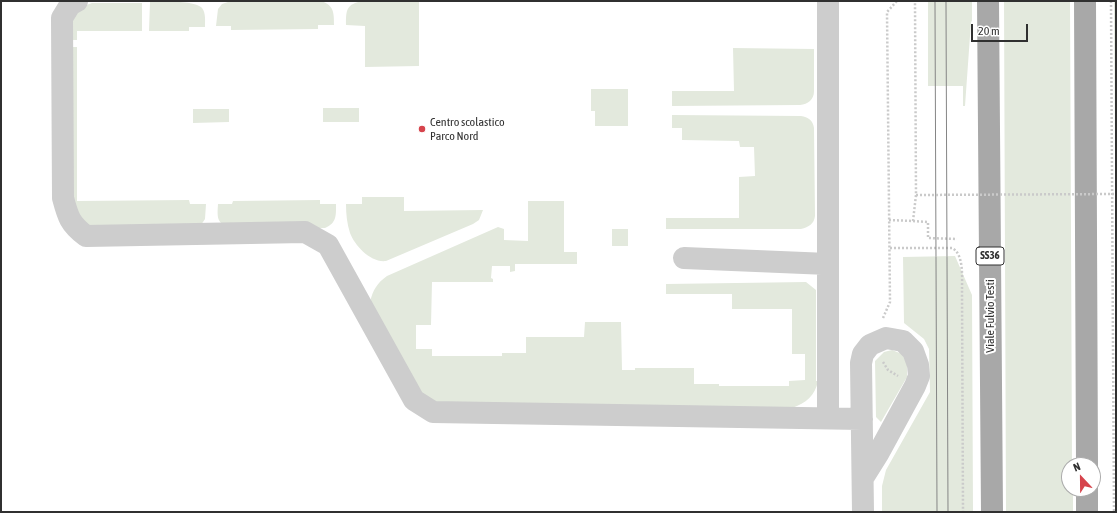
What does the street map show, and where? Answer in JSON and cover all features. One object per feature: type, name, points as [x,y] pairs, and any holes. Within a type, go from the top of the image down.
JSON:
[{"type":"main road","name":"Viale Fulvio Testi","points":[[988,1],[992,512]]},
{"type":"main road","points":[[1084,1],[1087,457]]},
{"type":"main road","points":[[1087,497],[1087,512]]},
{"type":"street","points":[[77,1],[70,5],[62,18],[63,198],[67,214],[75,228],[86,236],[305,232],[328,245],[414,400],[433,412],[862,418]]},
{"type":"street","points":[[828,1],[828,418]]},
{"type":"street","points":[[684,258],[828,264]]},
{"type":"street","points":[[863,478],[878,454],[919,376],[913,351],[903,340],[886,338],[870,345],[864,354],[861,363],[863,512]]},
{"type":"path","points":[[897,1],[887,12],[890,248],[952,248],[956,250],[958,254],[961,266],[962,289],[963,512]]},
{"type":"path","points":[[914,221],[916,195],[914,75],[915,1]]},
{"type":"path","points":[[1111,1],[1114,512]]},
{"type":"path","points":[[916,195],[1116,194]]},
{"type":"path","points":[[889,220],[928,222],[928,238],[957,239]]},
{"type":"shaded area","points":[[321,1],[331,7],[334,17],[334,25],[318,25],[318,29],[231,30],[231,26],[216,26],[218,9],[222,4],[228,2]]},
{"type":"shaded area","points":[[419,1],[419,66],[365,67],[365,26],[346,25],[348,8],[357,2]]},
{"type":"shaded area","points":[[928,1],[972,1],[972,21],[965,106],[963,106],[963,86],[928,86]]},
{"type":"shaded area","points":[[1004,1],[1070,1],[1072,457],[1061,457],[1061,497],[1073,497],[1073,512],[1006,512]]},
{"type":"shaded area","points":[[1114,1],[1116,1],[1115,158]]},
{"type":"shaded area","points":[[150,2],[178,2],[198,5],[204,12],[205,27],[189,27],[189,31],[149,31]]},
{"type":"shaded area","points":[[92,3],[142,3],[142,31],[77,31],[77,40],[68,40],[74,17],[80,9]]},
{"type":"shaded area","points":[[68,47],[77,47],[77,201],[189,200],[190,204],[206,204],[205,219],[201,225],[94,229],[73,215]]},
{"type":"shaded area","points":[[733,48],[814,49],[814,94],[812,99],[806,104],[800,105],[672,106],[672,91],[734,91]]},
{"type":"shaded area","points":[[591,89],[628,89],[628,126],[595,126],[595,111],[591,111]]},
{"type":"shaded area","points":[[323,108],[359,108],[359,122],[323,122]]},
{"type":"shaded area","points":[[193,109],[229,109],[229,122],[193,123]]},
{"type":"shaded area","points":[[672,115],[801,116],[810,119],[814,128],[815,216],[812,223],[801,229],[666,229],[666,218],[739,218],[739,177],[755,176],[754,147],[740,147],[739,141],[682,140],[682,128],[672,128]]},
{"type":"shaded area","points":[[362,197],[404,197],[404,211],[483,210],[479,220],[473,224],[386,261],[380,261],[364,253],[352,238],[349,230],[346,204],[362,204]]},
{"type":"shaded area","points":[[320,200],[320,204],[336,204],[336,215],[334,221],[325,228],[230,229],[220,222],[218,217],[218,204],[232,204],[233,201]]},
{"type":"shaded area","points":[[528,201],[564,201],[564,252],[577,252],[577,264],[515,264],[515,271],[510,272],[510,266],[492,266],[491,278],[493,279],[493,282],[432,282],[431,325],[416,325],[416,349],[432,349],[432,356],[502,356],[502,353],[526,353],[526,337],[584,337],[585,322],[621,322],[622,370],[635,370],[635,368],[694,368],[694,384],[719,384],[719,386],[789,386],[789,381],[805,380],[805,354],[792,354],[792,309],[732,309],[732,294],[666,294],[666,284],[806,282],[816,290],[816,381],[818,381],[815,391],[802,404],[792,408],[427,404],[370,302],[374,290],[387,276],[498,227],[504,229],[504,240],[528,241]]},
{"type":"shaded area","points":[[612,229],[628,229],[628,246],[612,246]]},
{"type":"shaded area","points":[[955,256],[972,295],[973,512],[882,512],[882,486],[886,470],[930,392],[929,349],[924,339],[904,323],[903,257]]},
{"type":"shaded area","points":[[892,350],[902,354],[907,363],[907,377],[881,422],[876,417],[875,361],[884,352]]},
{"type":"tram line","points":[[935,1],[937,512]]},
{"type":"tram line","points":[[946,1],[948,512]]},
{"type":"place","name":"Centro scolastico Parco Nord","points":[[422,129]]}]
